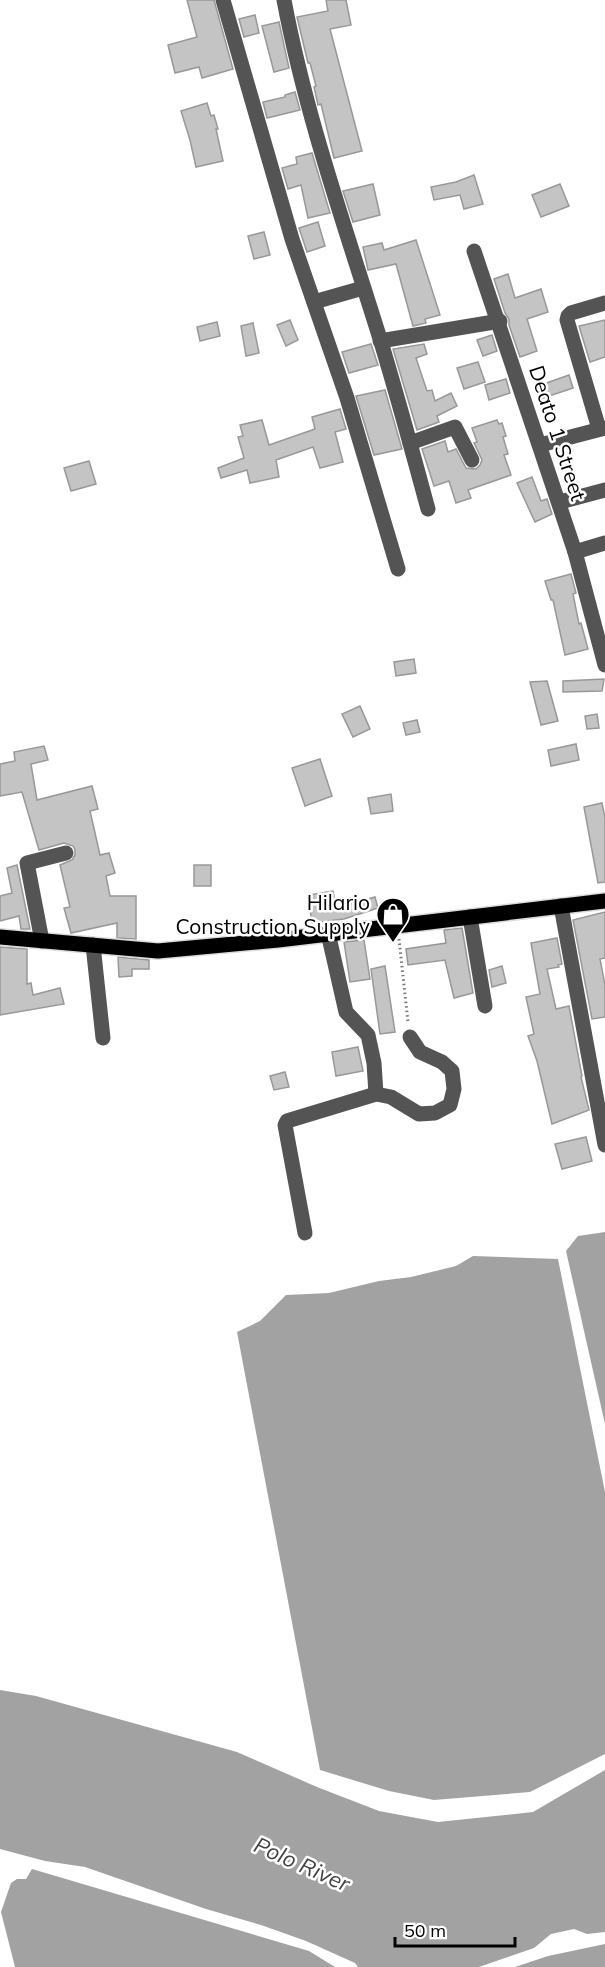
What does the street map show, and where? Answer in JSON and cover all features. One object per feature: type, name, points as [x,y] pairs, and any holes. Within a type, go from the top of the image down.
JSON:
[{"type":"main road","points":[[0,937],[158,951],[605,901]]},
{"type":"street","points":[[223,0],[292,238],[347,398],[398,569]]},
{"type":"street","points":[[284,0],[290,32],[322,154],[380,341],[428,509]]},
{"type":"street","name":"Deato 1 Street","points":[[474,251],[500,321],[599,617],[605,665]]},
{"type":"street","points":[[314,302],[363,288]]},
{"type":"street","points":[[540,445],[602,428],[567,316],[605,303]]},
{"type":"street","points":[[380,341],[500,321]]},
{"type":"street","points":[[410,443],[455,427],[472,460]]},
{"type":"street","points":[[560,502],[605,490]]},
{"type":"street","points":[[576,552],[605,543]]},
{"type":"street","points":[[42,941],[27,863],[66,853]]},
{"type":"street","points":[[561,906],[605,1145]]},
{"type":"street","points":[[470,917],[485,1005]]},
{"type":"street","points":[[328,933],[346,1012],[368,1035],[374,1063],[376,1094]]},
{"type":"street","points":[[93,945],[103,1038]]},
{"type":"street","points":[[305,1233],[285,1125],[287,1121],[376,1094],[391,1097],[419,1114],[435,1113],[450,1105],[454,1089],[452,1071],[442,1062],[420,1052],[410,1037]]},
{"type":"path","points":[[397,926],[410,1037]]},
{"type":"water","points":[[605,1232],[605,1424],[566,1251],[578,1236]]},
{"type":"water","points":[[473,1256],[558,1259],[605,1492],[605,1754],[530,1792],[434,1800],[389,1791],[320,1770],[237,1332],[260,1321],[286,1295],[329,1293],[379,1281],[411,1277],[456,1266]]},
{"type":"water","name":"Polo River","points":[[0,1690],[36,1696],[237,1752],[379,1811],[438,1822],[533,1812],[605,1770],[605,1932],[587,1934],[574,1929],[551,1934],[534,1948],[479,1967],[358,1967],[355,1963],[306,1941],[261,1925],[206,1909],[85,1867],[45,1861],[0,1849]]},
{"type":"water","points":[[32,1869],[309,1951],[335,1967],[15,1967],[1,1912],[11,1883],[17,1879],[26,1879]]},
{"type":"water","points":[[605,1944],[605,1967],[515,1967],[548,1956]]},
{"type":"building","points":[[187,0],[214,0],[233,69],[202,78],[199,67],[175,73],[168,45],[197,37]]},
{"type":"building","points":[[326,0],[346,0],[351,25],[330,29],[362,151],[334,158],[321,104],[318,105],[314,87],[316,86],[297,17],[328,11]]},
{"type":"building","points":[[255,15],[259,33],[244,37],[239,19]]},
{"type":"building","points":[[279,22],[289,68],[274,72],[262,26]]},
{"type":"building","points":[[295,92],[300,110],[267,118],[263,102]]},
{"type":"building","points":[[207,103],[218,129],[216,129],[223,161],[196,167],[181,111]]},
{"type":"building","points":[[312,153],[330,213],[308,218],[301,185],[288,189],[282,168],[297,164],[296,157]]},
{"type":"building","points":[[474,175],[483,204],[464,209],[460,195],[434,200],[431,187],[456,182]]},
{"type":"building","points":[[373,184],[380,215],[353,222],[343,191]]},
{"type":"building","points":[[560,184],[569,206],[541,217],[532,195]]},
{"type":"building","points":[[318,222],[325,246],[307,252],[299,228]]},
{"type":"building","points":[[264,232],[270,255],[254,259],[248,236]]},
{"type":"building","points":[[416,240],[440,315],[425,319],[426,323],[413,326],[396,264],[368,270],[363,247],[382,243],[384,250]]},
{"type":"building","points":[[508,274],[515,298],[541,289],[548,312],[527,319],[537,351],[520,357],[494,279]]},
{"type":"building","points":[[290,320],[298,340],[286,346],[277,325]]},
{"type":"building","points":[[605,320],[605,357],[590,362],[579,326]]},
{"type":"building","points":[[217,322],[220,336],[200,341],[197,327]]},
{"type":"building","points":[[253,323],[259,353],[246,356],[241,326]]},
{"type":"building","points":[[492,335],[497,351],[483,356],[477,340]]},
{"type":"building","points":[[371,344],[378,365],[349,373],[342,352]]},
{"type":"building","points":[[424,344],[427,354],[416,358],[427,391],[432,390],[435,401],[451,393],[457,406],[437,416],[439,422],[417,430],[393,349]]},
{"type":"building","points":[[478,362],[485,382],[464,389],[457,368]]},
{"type":"building","points":[[569,375],[573,388],[543,398],[538,386]]},
{"type":"building","points":[[506,379],[510,393],[489,400],[485,385]]},
{"type":"building","points":[[385,390],[402,449],[374,455],[356,396]]},
{"type":"building","points":[[340,409],[346,429],[335,432],[343,462],[320,468],[313,447],[276,460],[279,477],[250,483],[247,470],[221,478],[218,468],[244,458],[238,437],[243,436],[240,425],[262,420],[269,445],[315,429],[312,417]]},
{"type":"building","points":[[497,420],[499,424],[502,423],[506,436],[503,437],[508,454],[504,455],[511,475],[468,490],[471,498],[456,503],[449,481],[434,486],[422,449],[445,441],[448,452],[456,449],[466,468],[476,469],[482,460],[474,443],[477,442],[472,428]]},
{"type":"building","points":[[89,461],[96,484],[71,491],[64,468]]},
{"type":"building","points":[[532,477],[541,501],[547,499],[552,514],[535,522],[517,483]]},
{"type":"building","points":[[571,574],[576,593],[573,594],[579,624],[581,623],[588,649],[565,655],[553,600],[551,600],[545,581]]},
{"type":"building","points":[[414,659],[416,673],[396,676],[394,662]]},
{"type":"building","points":[[604,679],[602,691],[563,692],[563,681]]},
{"type":"building","points":[[547,681],[558,721],[541,725],[530,682]]},
{"type":"building","points":[[360,706],[370,729],[353,737],[342,714]]},
{"type":"building","points":[[597,714],[599,728],[587,729],[585,716]]},
{"type":"building","points":[[417,720],[420,732],[406,735],[403,723]]},
{"type":"building","points":[[576,744],[579,760],[551,766],[548,750]]},
{"type":"building","points":[[44,746],[48,760],[31,764],[37,800],[92,786],[98,809],[90,811],[100,855],[109,853],[115,873],[106,876],[110,896],[136,896],[136,939],[117,938],[117,923],[71,933],[64,908],[70,907],[60,865],[72,860],[75,855],[73,846],[64,843],[39,850],[22,792],[0,796],[0,764],[15,761],[14,752]]},
{"type":"building","points":[[320,759],[332,796],[305,806],[292,768]]},
{"type":"building","points":[[391,794],[393,811],[371,814],[368,798]]},
{"type":"building","points":[[602,803],[605,818],[605,882],[598,883],[584,807]]},
{"type":"building","points":[[17,865],[30,929],[21,929],[19,916],[0,921],[0,896],[12,893],[7,868]]},
{"type":"building","points":[[194,865],[211,865],[211,886],[194,886]]},
{"type":"building","points":[[333,891],[336,908],[375,897],[378,908],[344,919],[312,923],[308,895]]},
{"type":"building","points":[[605,912],[605,958],[600,959],[605,985],[605,1017],[592,1019],[573,920]]},
{"type":"building","points":[[462,928],[473,993],[454,998],[445,960],[408,965],[406,949],[446,943],[444,930]]},
{"type":"building","points":[[557,938],[562,964],[558,965],[559,967],[547,969],[556,1009],[569,1006],[589,1110],[552,1124],[537,1061],[528,1036],[534,1034],[526,997],[540,994],[531,943]]},
{"type":"building","points":[[364,940],[370,979],[350,982],[344,942]]},
{"type":"building","points":[[0,947],[27,949],[27,984],[31,983],[33,995],[60,988],[64,1004],[0,1015]]},
{"type":"building","points":[[118,957],[149,960],[149,969],[132,969],[132,976],[119,977]]},
{"type":"building","points":[[385,966],[395,1032],[380,1034],[371,969]]},
{"type":"building","points":[[502,966],[506,983],[492,987],[489,970]]},
{"type":"building","points":[[358,1047],[363,1071],[336,1076],[332,1052]]},
{"type":"building","points":[[285,1072],[289,1087],[274,1090],[270,1076]]},
{"type":"building","points":[[586,1137],[592,1161],[562,1169],[555,1144]]},
{"type":"place","name":"Hilario Construction Supply","points":[[393,943]]}]
